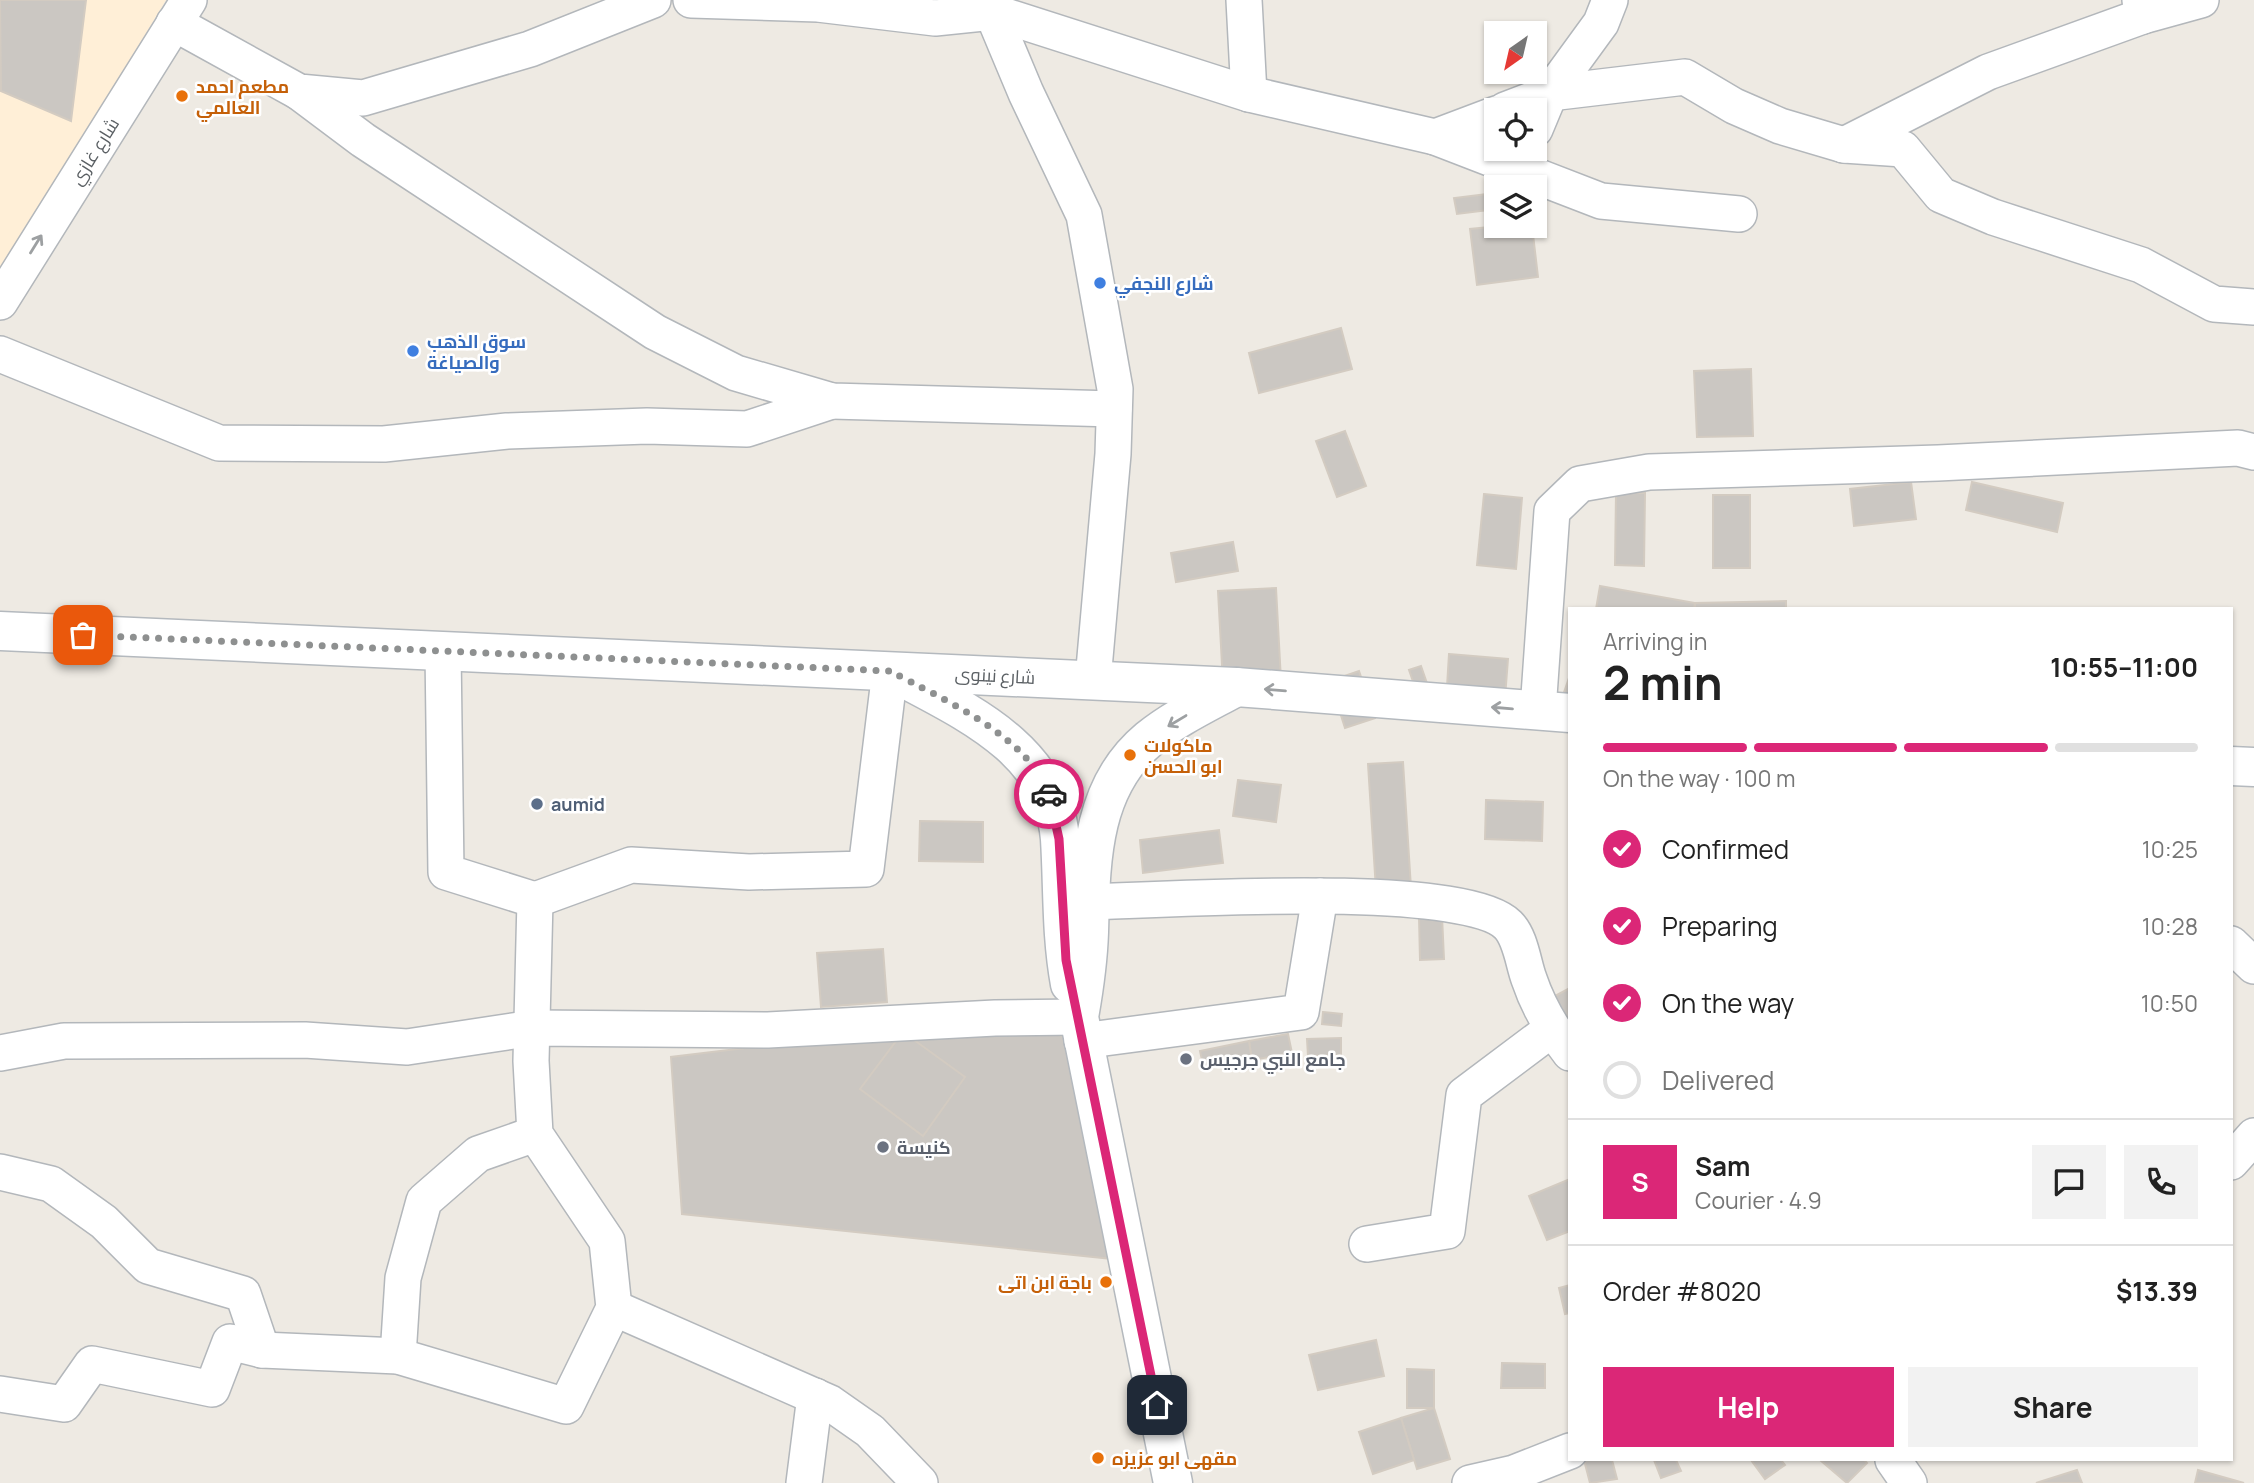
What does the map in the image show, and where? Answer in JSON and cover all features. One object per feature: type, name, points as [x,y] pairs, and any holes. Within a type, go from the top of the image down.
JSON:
[{"type":"main road","name":"شارع نينوى","points":[[0,631],[1236,687],[1554,712]]},
{"type":"main road","points":[[890,671],[971,715],[994,732],[1034,768],[1047,789],[1056,814],[1062,930],[1173,1483]]},
{"type":"main road","points":[[1080,1029],[1087,960],[1088,902],[1100,812],[1112,785],[1128,760],[1149,740],[1236,687]]},
{"type":"main road","points":[[2233,766],[2254,767]]},
{"type":"street","points":[[299,92],[363,98],[530,49],[653,0]]},
{"type":"street","points":[[691,0],[818,4],[935,19],[990,6],[1250,94],[1484,150]]},
{"type":"street","points":[[1244,0],[1250,94]]},
{"type":"street","points":[[1547,100],[1601,23],[1610,0]]},
{"type":"street","points":[[1844,145],[1988,72],[2142,8],[2201,0]]},
{"type":"street","points":[[990,6],[1026,93],[1084,215],[1115,389],[1093,680]]},
{"type":"street","points":[[181,12],[461,206],[655,332],[736,373],[832,401],[1114,409]]},
{"type":"street","name":"شارع غازي","points":[[0,302],[181,12]]},
{"type":"street","points":[[1537,98],[1550,93],[1685,77],[1734,106],[1780,126],[1844,145],[1903,149],[1941,195],[1993,217],[2141,265],[2214,304],[2254,307]]},
{"type":"street","points":[[1435,138],[1484,119]]},
{"type":"street","points":[[1526,161],[1601,201],[1739,214]]},
{"type":"street","points":[[0,354],[219,443],[384,444],[507,432],[647,426],[747,429],[832,401]]},
{"type":"street","points":[[1554,712],[1552,510],[1580,484],[1649,472],[1938,463],[2238,448],[2254,452]]},
{"type":"street","points":[[443,651],[446,872],[535,900],[631,865],[749,872],[866,869],[890,671]]},
{"type":"street","points":[[0,1053],[64,1041],[305,1040],[407,1047],[533,1028],[768,1030],[955,1019],[1080,1029],[1301,1012],[1320,896]]},
{"type":"street","points":[[1088,902],[1320,896],[1407,899],[1477,909],[1508,925],[1561,1041],[1464,1096],[1447,1231],[1367,1244]]},
{"type":"street","points":[[1,1399],[64,1404],[92,1364],[212,1389],[230,1342],[262,1350],[398,1356],[566,1406],[614,1308],[607,1241],[535,1134],[535,900]]},
{"type":"street","points":[[2233,946],[2254,966]]},
{"type":"street","points":[[398,1356],[403,1278],[424,1201],[478,1154],[535,1134]]},
{"type":"street","points":[[2233,1159],[2254,1136]]},
{"type":"street","points":[[0,1172],[51,1184],[104,1222],[148,1266],[243,1294],[262,1350]]},
{"type":"street","points":[[614,1308],[830,1403],[870,1431],[920,1483]]},
{"type":"street","points":[[804,1483],[815,1396]]},
{"type":"street","points":[[1470,1483],[1515,1478],[1568,1452]]},
{"type":"street","points":[[1894,1461],[1909,1483]]},
{"type":"shaded area","points":[[0,0],[166,0],[0,276]]},
{"type":"building","points":[[0,0],[86,0],[71,121],[1,91]]},
{"type":"building","points":[[1484,194],[1484,211],[1457,214],[1454,198]]},
{"type":"building","points":[[1484,228],[1484,238],[1533,238],[1538,277],[1477,285],[1470,229]]},
{"type":"building","points":[[1341,328],[1352,369],[1259,393],[1249,353]]},
{"type":"building","points":[[1751,369],[1753,436],[1697,437],[1694,371]]},
{"type":"building","points":[[1345,431],[1366,486],[1337,497],[1316,441]]},
{"type":"building","points":[[1911,482],[1916,519],[1854,526],[1850,489]]},
{"type":"building","points":[[1972,482],[2063,503],[2057,532],[1966,510]]},
{"type":"building","points":[[1616,493],[1645,493],[1644,566],[1615,565]]},
{"type":"building","points":[[1484,494],[1522,498],[1516,569],[1477,565]]},
{"type":"building","points":[[1713,495],[1750,495],[1750,568],[1713,568]]},
{"type":"building","points":[[1233,542],[1238,571],[1176,582],[1171,553]]},
{"type":"building","points":[[1600,586],[1695,603],[1694,607],[1596,607]]},
{"type":"building","points":[[1276,588],[1282,699],[1224,702],[1218,591]]},
{"type":"building","points":[[1786,601],[1786,607],[1695,607],[1695,603]]},
{"type":"building","points":[[1449,654],[1508,659],[1503,723],[1445,719]]},
{"type":"building","points":[[1421,666],[1436,709],[1424,713],[1409,670]]},
{"type":"building","points":[[1359,671],[1375,718],[1345,728],[1330,681]]},
{"type":"building","points":[[1568,681],[1568,700],[1562,698]]},
{"type":"building","points":[[1403,762],[1411,888],[1376,890],[1368,764]]},
{"type":"building","points":[[1238,780],[1281,785],[1276,822],[1233,816]]},
{"type":"building","points":[[1486,800],[1543,802],[1542,841],[1485,839]]},
{"type":"building","points":[[920,821],[983,822],[983,862],[919,861]]},
{"type":"building","points":[[1219,830],[1223,863],[1143,873],[1140,840]]},
{"type":"building","points":[[1442,916],[1444,959],[1420,960],[1419,917]]},
{"type":"building","points":[[883,949],[887,1002],[821,1007],[817,953]]},
{"type":"building","points":[[1568,989],[1568,1019],[1555,996]]},
{"type":"building","points":[[1323,1012],[1342,1014],[1341,1026],[1322,1024]]},
{"type":"building","name":"كنيسة","points":[[995,1018],[1066,1037],[1113,1259],[682,1214],[671,1057]]},
{"type":"building","points":[[903,1032],[965,1077],[923,1136],[860,1089]]},
{"type":"building","points":[[1288,1034],[1292,1053],[1252,1060],[1249,1041]]},
{"type":"building","points":[[1341,1038],[1341,1055],[1308,1056],[1307,1039]]},
{"type":"building","points":[[1249,1041],[1252,1060],[1204,1069],[1200,1051]]},
{"type":"building","points":[[1568,1180],[1568,1232],[1547,1240],[1529,1196]]},
{"type":"building","points":[[1568,1286],[1568,1313],[1565,1314],[1559,1288]]},
{"type":"building","points":[[1376,1340],[1384,1376],[1318,1390],[1309,1355]]},
{"type":"building","points":[[1502,1363],[1545,1364],[1545,1388],[1501,1388]]},
{"type":"building","points":[[1407,1369],[1434,1370],[1434,1408],[1407,1408]]},
{"type":"building","points":[[1434,1408],[1450,1459],[1417,1469],[1401,1418]]},
{"type":"building","points":[[1401,1418],[1414,1460],[1373,1474],[1359,1432]]},
{"type":"building","points":[[1584,1461],[1612,1461],[1617,1479],[1590,1483]]},
{"type":"building","points":[[1654,1461],[1676,1461],[1681,1471],[1661,1478]]},
{"type":"building","points":[[1752,1461],[1782,1461],[1785,1465],[1765,1479]]},
{"type":"building","points":[[1821,1461],[1865,1461],[1867,1463],[1847,1483]]},
{"type":"building","points":[[2077,1470],[2082,1483],[2036,1483]]},
{"type":"building","points":[[2198,1470],[2244,1483],[2195,1483]]},
{"type":"way so far","points":[[83,635],[890,671],[971,715],[1016,749],[1034,768],[1049,794]]},
{"type":"place","name":"مطعم احمد العالمي","points":[[182,96]]},
{"type":"place","name":"شارع النجفي","points":[[1100,283]]},
{"type":"place","name":"سوق الذهب والصياغة","points":[[413,351]]},
{"type":"place","name":"ماكولات ابو الحسن","points":[[1130,755]]},
{"type":"place","name":"aumid","points":[[537,804]]},
{"type":"place","name":"جامع النبي جرجيس","points":[[1186,1059]]},
{"type":"place","name":"كنيسة","points":[[883,1147]]},
{"type":"place","name":"باجة ابن اتى","points":[[1106,1282]]},
{"type":"place","name":"مقهى ابو عزيزه","points":[[1098,1458]]},
{"type":"route","points":[[1049,794],[1056,814],[1059,839],[1062,930],[1066,960],[1157,1405]]}]
